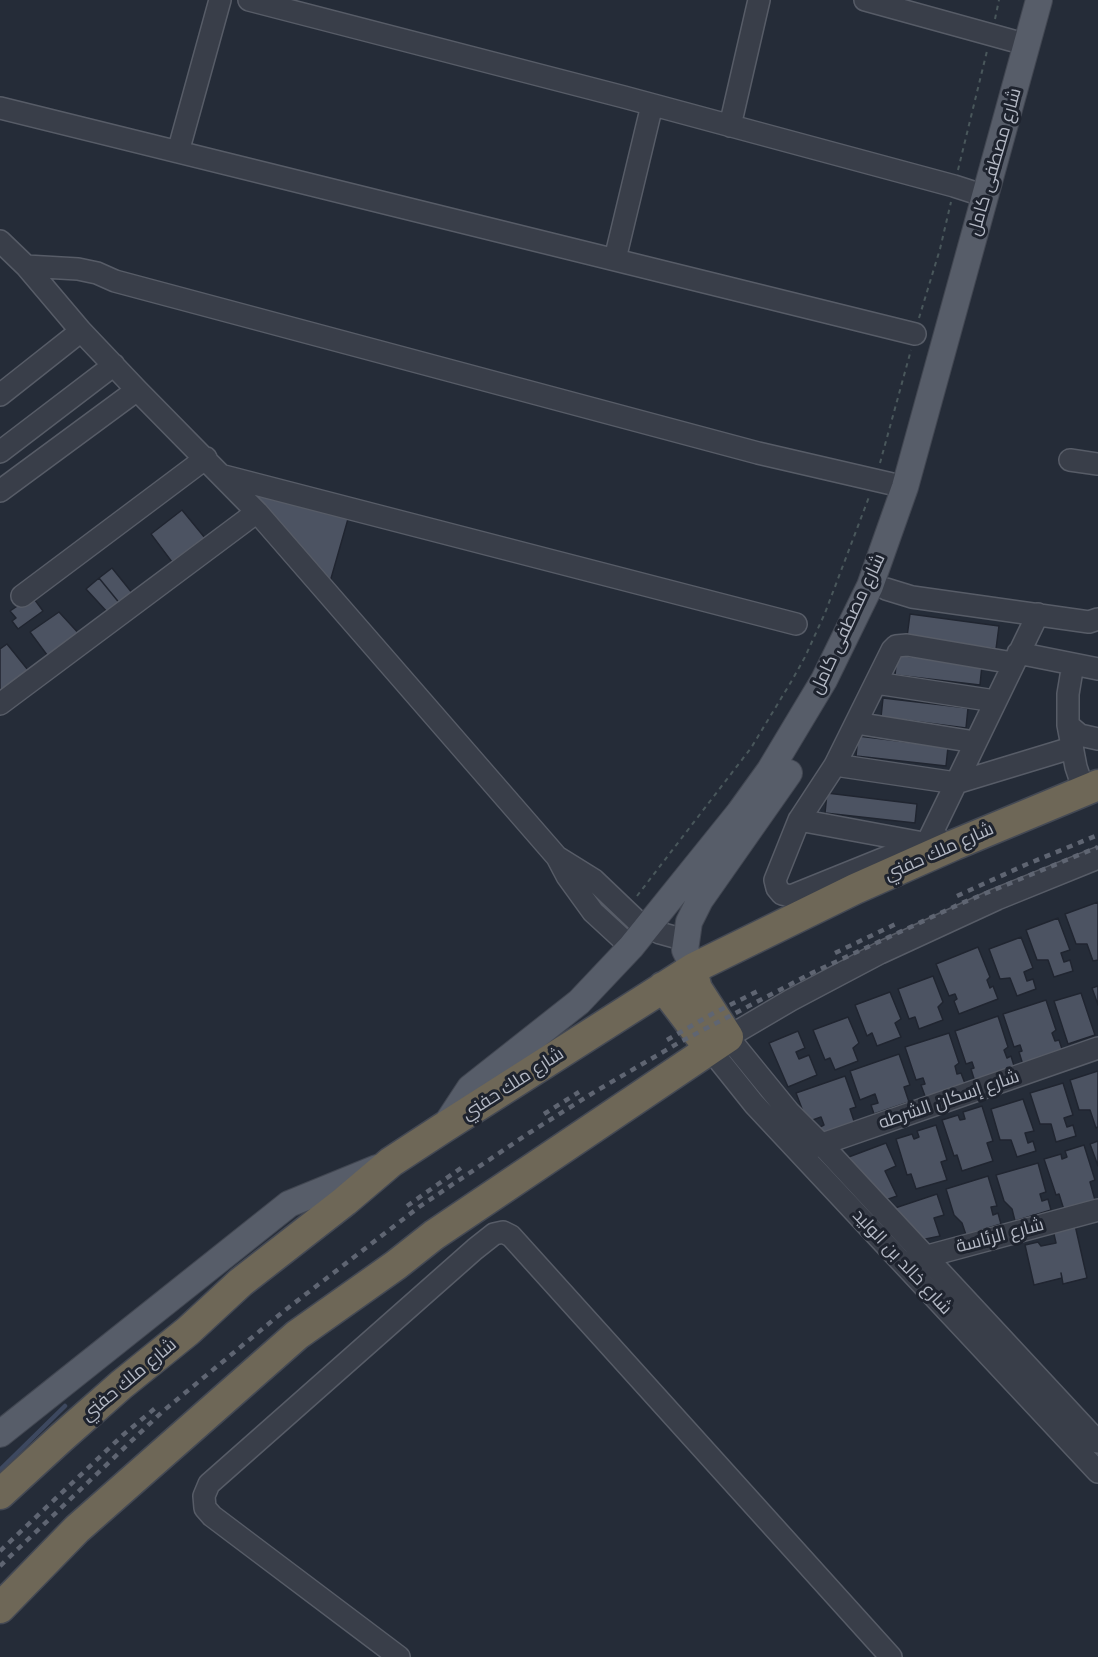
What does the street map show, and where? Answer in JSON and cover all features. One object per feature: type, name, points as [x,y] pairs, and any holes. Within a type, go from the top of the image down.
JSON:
[{"type":"highway","name":"شارع ملك حفني","points":[[0,1494],[121,1385],[189,1331],[241,1282],[311,1229],[391,1162],[443,1128],[683,977],[829,922],[920,880],[1093,794]]},
{"type":"highway","points":[[0,1608],[77,1529],[297,1335],[396,1265],[434,1235],[719,1043],[683,977]]},
{"type":"main road","name":"شارع مصطفى كامل","points":[[443,1128],[470,1088],[579,1002],[620,938],[739,813],[798,726],[824,681],[857,615],[889,537],[905,487],[1039,0]]},
{"type":"main road","name":"شارع مصطفى كامل","points":[[683,977],[689,922],[700,900],[779,788],[827,711],[863,641],[886,589],[922,490],[1056,0]]},
{"type":"main road","points":[[0,1434],[289,1204],[391,1162]]},
{"type":"street","points":[[178,153],[220,0]]},
{"type":"street","points":[[249,0],[652,105],[985,196]]},
{"type":"street","points":[[730,126],[759,0]]},
{"type":"street","points":[[866,0],[1028,45]]},
{"type":"street","points":[[615,259],[652,105]]},
{"type":"street","points":[[0,108],[915,334]]},
{"type":"street","points":[[2,246],[26,266],[81,331],[257,512],[557,857],[579,895],[620,938]]},
{"type":"street","points":[[26,266],[78,269],[98,273],[115,281],[758,453],[905,487]]},
{"type":"street","points":[[0,395],[81,331]]},
{"type":"street","points":[[0,452],[114,365]]},
{"type":"street","points":[[0,491],[137,390]]},
{"type":"street","points":[[22,596],[206,458]]},
{"type":"street","points":[[1070,460],[1098,465]]},
{"type":"street","points":[[224,476],[796,624]]},
{"type":"street","points":[[0,704],[257,512]]},
{"type":"street","points":[[886,589],[912,597],[1089,622],[1098,619]]},
{"type":"street","points":[[926,842],[1038,614]]},
{"type":"street","points":[[1026,801],[791,896],[782,894],[777,888],[775,880],[799,820],[835,765],[892,650],[901,644],[1073,664],[1098,669]]},
{"type":"street","points":[[1073,664],[1068,694],[1071,748],[1093,794]]},
{"type":"street","points":[[876,683],[995,701]]},
{"type":"street","points":[[856,723],[975,742]]},
{"type":"street","points":[[1068,724],[1080,735],[1098,739]]},
{"type":"street","points":[[835,765],[956,783],[1071,748]]},
{"type":"street","points":[[799,820],[926,842]]},
{"type":"street","points":[[557,857],[594,880],[638,921],[683,977]]},
{"type":"street","points":[[719,1043],[800,995],[880,953],[997,899],[1098,858]]},
{"type":"street","name":"شارع خالد بن الوليد","points":[[719,1043],[822,1145],[925,1256],[1071,1428],[1098,1472]]},
{"type":"street","name":"شارع خالد بن الوليد","points":[[719,1043],[754,1104],[903,1264],[1071,1428],[1098,1442]]},
{"type":"street","name":"شارع إسكان الشرطه","points":[[799,1152],[1098,1048]]},
{"type":"street","name":"شارع الرئاسة","points":[[903,1264],[925,1256],[1098,1210]]},
{"type":"street","points":[[399,1657],[212,1516],[205,1508],[204,1496],[209,1484],[457,1265],[494,1234],[503,1232],[511,1236],[891,1657]]},
{"type":"building","points":[[249,491],[350,512],[330,582]]},
{"type":"building","points":[[182,510],[205,538],[172,562],[151,534]]},
{"type":"building","points":[[112,568],[133,594],[121,605],[99,578]]},
{"type":"building","points":[[99,578],[121,605],[109,614],[86,589]]},
{"type":"building","points":[[32,596],[43,611],[18,629],[12,621],[16,618],[10,611]]},
{"type":"building","points":[[59,612],[82,637],[53,663],[30,632]]},
{"type":"building","points":[[910,614],[999,626],[996,649],[907,637]]},
{"type":"building","points":[[7,644],[32,675],[4,693],[0,688],[0,649]]},
{"type":"building","points":[[897,655],[982,665],[980,685],[895,675]]},
{"type":"building","points":[[883,698],[968,708],[966,728],[881,717]]},
{"type":"building","points":[[858,736],[948,747],[946,766],[856,756]]},
{"type":"building","points":[[827,793],[917,804],[915,823],[825,813]]},
{"type":"building","points":[[1098,902],[1098,960],[1093,961],[1087,944],[1076,944],[1065,914]]},
{"type":"building","points":[[1058,918],[1070,950],[1061,953],[1064,962],[1070,960],[1073,971],[1054,977],[1048,960],[1037,960],[1026,930]]},
{"type":"building","points":[[1021,937],[1033,968],[1024,972],[1027,981],[1033,979],[1036,989],[1017,996],[1010,978],[1000,979],[989,949]]},
{"type":"building","points":[[978,947],[990,977],[987,980],[990,988],[993,986],[998,999],[959,1014],[954,1001],[957,999],[955,994],[949,996],[936,964]]},
{"type":"building","points":[[933,976],[943,1002],[938,1007],[943,1020],[919,1029],[915,1017],[909,1019],[898,989]]},
{"type":"building","points":[[1098,986],[1098,1005],[1092,988]]},
{"type":"building","points":[[890,992],[901,1019],[895,1023],[901,1037],[877,1046],[872,1033],[867,1036],[855,1005]]},
{"type":"building","points":[[1081,993],[1095,1035],[1068,1044],[1054,1001]]},
{"type":"building","points":[[1046,1000],[1056,1030],[1052,1033],[1055,1041],[1059,1040],[1063,1052],[1023,1065],[1019,1052],[1022,1051],[1020,1045],[1014,1047],[1003,1014]]},
{"type":"building","points":[[998,1016],[1008,1047],[1004,1050],[1007,1058],[1011,1056],[1015,1069],[975,1082],[971,1069],[974,1068],[972,1062],[966,1064],[955,1031]]},
{"type":"building","points":[[848,1017],[859,1043],[853,1048],[858,1061],[835,1070],[830,1058],[825,1060],[813,1030]]},
{"type":"building","points":[[798,1031],[805,1048],[796,1052],[799,1059],[809,1055],[817,1075],[788,1087],[769,1043]]},
{"type":"building","points":[[949,1033],[959,1063],[955,1066],[957,1074],[961,1073],[966,1086],[926,1099],[921,1085],[925,1084],[923,1078],[916,1080],[905,1047]]},
{"type":"building","points":[[899,1054],[910,1085],[904,1087],[909,1102],[874,1114],[871,1105],[878,1103],[875,1094],[860,1100],[850,1071]]},
{"type":"building","points":[[1098,1071],[1098,1127],[1096,1128],[1090,1110],[1079,1110],[1070,1080]]},
{"type":"building","points":[[845,1076],[856,1107],[850,1109],[855,1124],[821,1137],[818,1128],[824,1125],[821,1117],[807,1122],[796,1093]]},
{"type":"building","points":[[1063,1083],[1073,1115],[1064,1118],[1067,1127],[1073,1125],[1076,1136],[1056,1142],[1051,1124],[1040,1124],[1030,1093]]},
{"type":"building","points":[[1023,1099],[1034,1131],[1025,1133],[1028,1143],[1033,1141],[1036,1151],[1017,1157],[1011,1140],[1000,1140],[991,1109]]},
{"type":"building","points":[[982,1106],[993,1141],[987,1143],[993,1161],[962,1171],[957,1155],[954,1156],[942,1120],[958,1115],[960,1120],[965,1119],[963,1112]]},
{"type":"building","points":[[936,1125],[947,1160],[941,1162],[947,1180],[916,1189],[911,1174],[907,1175],[896,1139],[912,1134],[914,1139],[919,1137],[917,1131]]},
{"type":"building","points":[[1098,1141],[1098,1166],[1090,1144]]},
{"type":"building","points":[[886,1143],[896,1166],[885,1171],[897,1196],[883,1201],[858,1168],[849,1170],[846,1158]]},
{"type":"building","points":[[1084,1145],[1095,1180],[1090,1182],[1095,1200],[1064,1210],[1059,1194],[1056,1195],[1044,1159],[1061,1154],[1062,1159],[1067,1157],[1065,1151]]},
{"type":"building","points":[[1038,1163],[1046,1192],[1040,1194],[1042,1201],[1048,1199],[1051,1210],[1015,1221],[1012,1209],[1004,1201],[996,1175]]},
{"type":"building","points":[[988,1176],[997,1206],[991,1207],[993,1215],[998,1213],[1001,1224],[966,1235],[962,1223],[954,1215],[946,1189]]},
{"type":"building","points":[[937,1194],[944,1215],[934,1218],[940,1236],[921,1240],[889,1210]]},
{"type":"building","points":[[1075,1225],[1087,1278],[1063,1284],[1062,1278],[1034,1285],[1025,1245],[1038,1242],[1041,1246],[1056,1243],[1053,1230]]},
{"type":"waterway","points":[[0,1470],[65,1406]]},
{"type":"railway","points":[[957,896],[1098,835]]},
{"type":"railway","points":[[0,1566],[162,1412],[284,1311],[419,1207],[529,1133],[680,1042],[814,972],[962,903],[1098,847]]},
{"type":"railway","points":[[835,953],[900,922]]},
{"type":"railway","points":[[667,1040],[760,990]]},
{"type":"railway","points":[[544,1114],[579,1092]]},
{"type":"railway","points":[[407,1206],[461,1168]]},
{"type":"railway","points":[[0,1551],[123,1435],[159,1405]]}]
